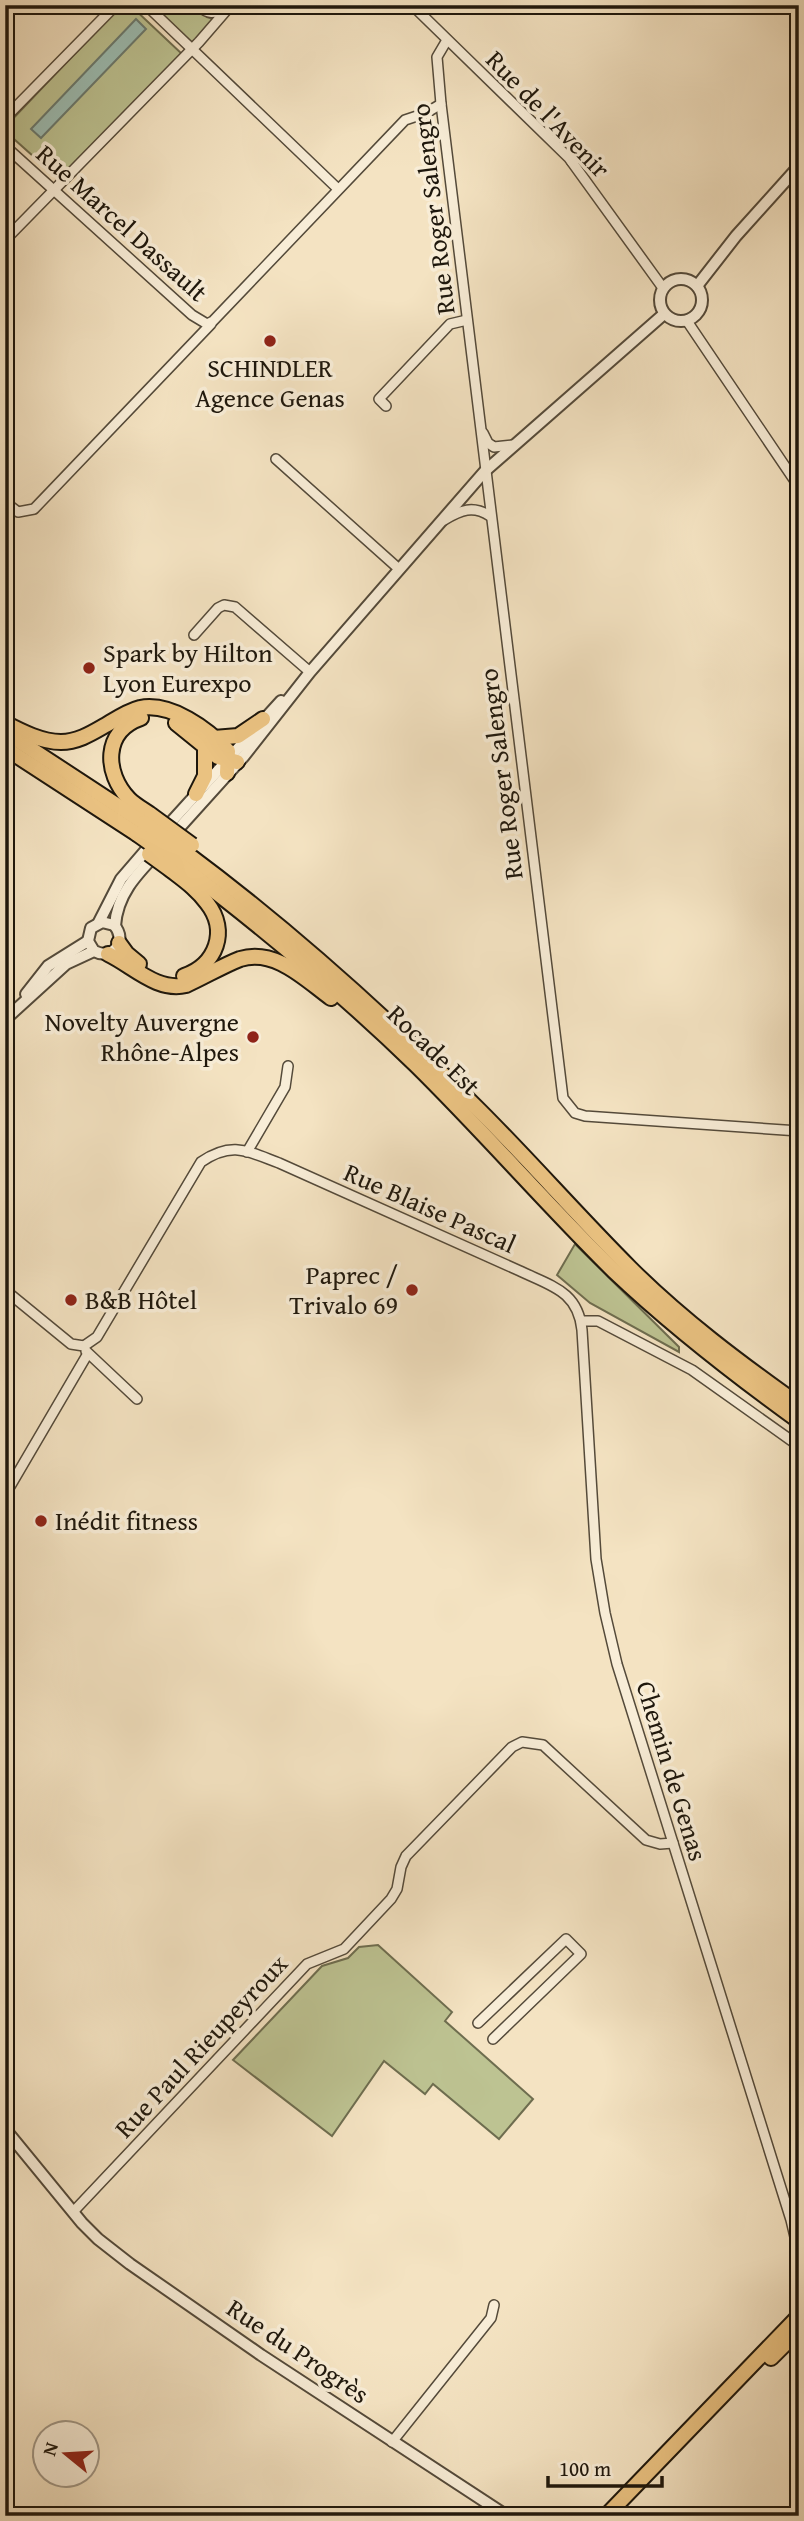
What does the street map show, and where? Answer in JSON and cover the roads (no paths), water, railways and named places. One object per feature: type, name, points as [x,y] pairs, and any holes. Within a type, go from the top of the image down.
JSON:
[{"type":"main road","points":[[5,723],[46,740],[62,742],[85,737],[138,708],[156,707],[172,712],[210,743],[218,757],[231,765]]},
{"type":"main road","points":[[141,828],[129,799],[116,780],[110,760],[114,740],[130,722],[148,715],[170,719],[210,743],[238,736],[263,719]]},
{"type":"main road","name":"Rocade Est","points":[[5,732],[284,929],[367,1001],[482,1112],[631,1269],[682,1316],[799,1405]]},
{"type":"main road","points":[[196,794],[205,776],[210,743]]},
{"type":"main road","name":"Rocade Est","points":[[5,748],[141,828]]},
{"type":"main road","points":[[5,756],[141,828],[182,858],[195,889],[214,913],[218,934],[212,956],[198,970],[187,976],[166,978],[136,962],[119,943]]},
{"type":"main road","name":"Rocade Est","points":[[182,858],[415,1064],[612,1269],[656,1310],[702,1349],[799,1421]]},
{"type":"main road","points":[[96,949],[148,979],[177,988],[243,958],[270,958],[303,977],[338,1003],[402,1061],[415,1064]]},
{"type":"main road","points":[[606,2516],[799,2316]]},
{"type":"main road","points":[[620,2516],[799,2330]]},
{"type":"street","points":[[5,118],[116,5]]},
{"type":"street","points":[[146,5],[338,189]]},
{"type":"street","points":[[198,5],[205,12],[214,14],[230,6]]},
{"type":"street","points":[[412,5],[447,40]]},
{"type":"street","points":[[5,240],[230,6]]},
{"type":"street","name":"Rue Roger Salengro","points":[[447,40],[437,57],[441,104],[564,1098],[575,1113],[799,1131]]},
{"type":"street","name":"Rue de l'Avenir","points":[[447,40],[572,162],[663,288]]},
{"type":"street","name":"Rue Marcel Dassault","points":[[5,502],[18,512],[34,509],[405,120],[426,113],[441,104]]},
{"type":"street","name":"Rue Marcel Dassault","points":[[5,146],[201,322],[207,324],[214,321]]},
{"type":"street","points":[[572,162],[583,153]]},
{"type":"street","points":[[697,286],[736,236],[799,166]]},
{"type":"street","points":[[679,279],[686,279],[697,286],[702,297],[700,309],[687,321],[674,321],[664,314],[659,298],[663,288],[679,279]]},
{"type":"street","points":[[8,1018],[66,964],[96,949],[119,943],[120,936],[115,926],[116,910],[133,879],[399,569],[485,471],[664,314]]},
{"type":"street","points":[[386,407],[379,399],[450,324],[467,320]]},
{"type":"street","points":[[687,321],[799,487]]},
{"type":"street","points":[[481,425],[485,438],[494,447],[513,445]]},
{"type":"street","points":[[276,459],[399,569]]},
{"type":"street","points":[[440,522],[461,510],[474,508],[490,516]]},
{"type":"street","points":[[194,635],[218,608],[229,605],[235,607],[310,672]]},
{"type":"street","points":[[96,949],[89,931],[99,922],[121,879],[196,794],[231,765],[263,719],[310,672]]},
{"type":"street","points":[[99,922],[108,922],[115,926]]},
{"type":"street","points":[[6,1493],[85,1351],[97,1337],[201,1162],[218,1151],[232,1149],[247,1152],[285,1087],[288,1066]]},
{"type":"street","name":"Rue Blaise Pascal","points":[[247,1152],[279,1163],[557,1289],[577,1306],[581,1321]]},
{"type":"street","points":[[5,1290],[71,1344],[85,1351],[137,1399]]},
{"type":"street","points":[[581,1321],[598,1321],[692,1370],[799,1446]]},
{"type":"street","name":"Chemin de Genas","points":[[581,1321],[589,1458],[601,1591],[617,1664],[791,2220],[799,2254]]},
{"type":"street","name":"Rue Paul Rieupeyroux","points":[[73,2212],[307,1964],[316,1958],[344,1949],[397,1889],[406,1856],[512,1747],[522,1742],[543,1745],[646,1840],[660,1844],[673,1843]]},
{"type":"street","points":[[478,2023],[566,1939],[581,1954],[493,2039]]},
{"type":"street","name":"Rue du Progrès","points":[[5,2129],[73,2212],[98,2239],[130,2264],[392,2442],[507,2516]]},
{"type":"street","name":"Chemin de Genas","points":[[791,2220],[799,2239]]},
{"type":"street","points":[[392,2442],[491,2318],[494,2305]]},
{"type":"water","points":[[136,19],[146,29],[41,138],[31,129]]},
{"type":"place","name":"SCHINDLER Agence Genas","points":[[270,341]]},
{"type":"place","name":"Spark by Hilton Lyon Eurexpo","points":[[89,668]]},
{"type":"place","name":"Novelty Auvergne Rhône-Alpes","points":[[253,1037]]},
{"type":"place","name":"Paprec / Trivalo 69","points":[[412,1290]]},
{"type":"place","name":"B&B Hôtel","points":[[71,1300]]},
{"type":"place","name":"Inédit fitness","points":[[41,1521]]}]
